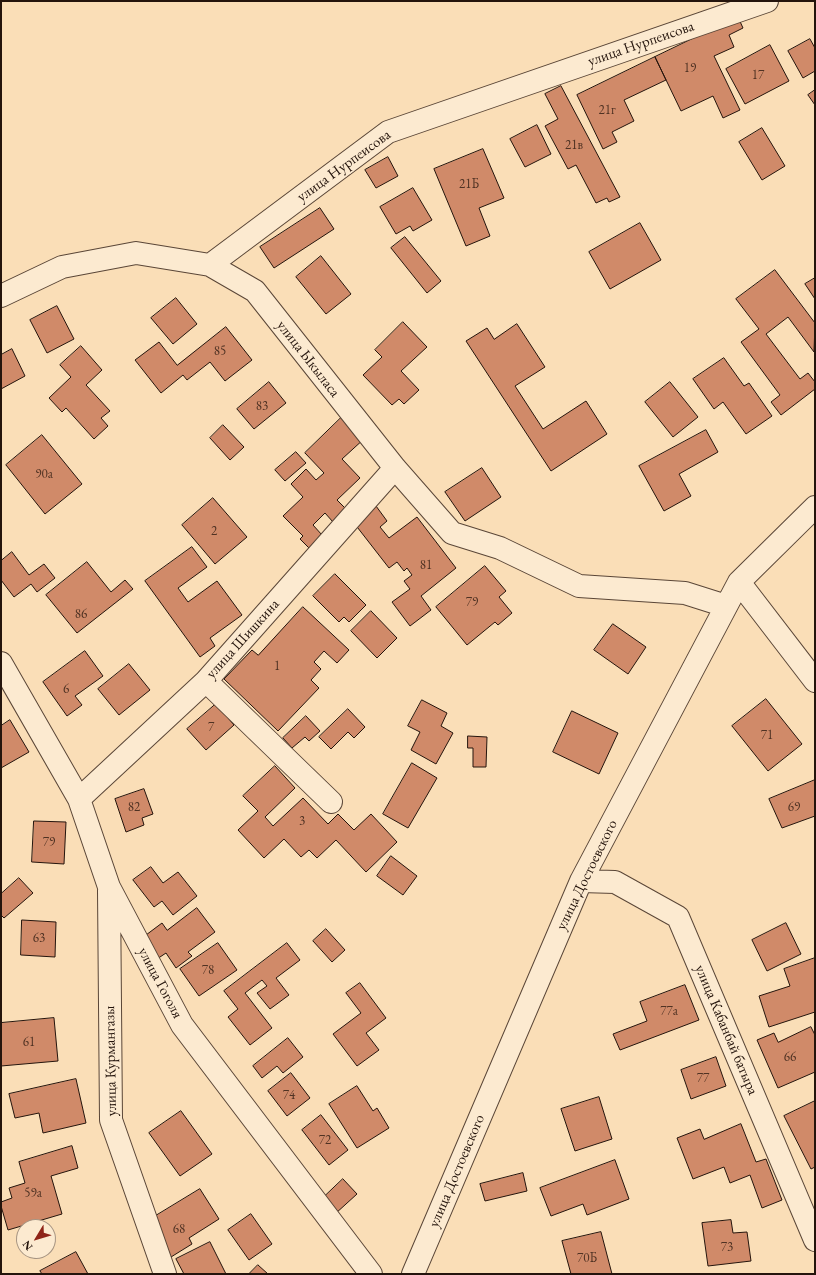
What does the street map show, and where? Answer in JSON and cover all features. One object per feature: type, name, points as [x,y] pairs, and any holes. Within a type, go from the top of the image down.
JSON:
[{"type":"street","name":"улица Нурпеисова","points":[[210,265],[388,132],[767,1]]},
{"type":"street","points":[[1,296],[62,268],[136,252],[210,265]]},
{"type":"street","name":"улица Ыкыласа","points":[[210,265],[254,291],[395,468]]},
{"type":"street","points":[[395,468],[452,533],[500,548],[579,586],[685,593],[726,606]]},
{"type":"street","name":"улица Шишкина","points":[[79,799],[206,681],[395,468]]},
{"type":"street","name":"улица Достоевского","points":[[413,1274],[581,882],[739,582],[815,507]]},
{"type":"street","points":[[739,582],[815,681]]},
{"type":"street","name":"улица Гоголя","points":[[1,663],[79,799],[109,888],[182,1024],[371,1274]]},
{"type":"street","points":[[206,681],[331,802]]},
{"type":"street","name":"улица Кабанбай батыра","points":[[581,882],[615,882],[678,917],[815,1240]]},
{"type":"street","name":"улица Курмангазы","points":[[109,888],[111,1120],[165,1274]]},
{"type":"building","points":[[738,17],[743,28],[729,35],[734,47],[714,56],[740,110],[723,118],[713,96],[681,111],[655,57]]},
{"type":"building","points":[[810,39],[815,48],[815,71],[803,78],[788,51]]},
{"type":"building","points":[[770,45],[789,81],[745,104],[726,69]]},
{"type":"building","points":[[655,57],[666,80],[624,100],[634,121],[612,132],[617,142],[603,149],[577,95]]},
{"type":"building","points":[[561,86],[620,197],[609,202],[607,198],[596,203],[576,165],[568,169],[545,126],[558,119],[545,94]]},
{"type":"building","points":[[815,90],[815,105],[808,95]]},
{"type":"building","points":[[537,125],[551,154],[525,167],[510,139]]},
{"type":"building","points":[[762,128],[785,166],[762,180],[739,142]]},
{"type":"building","points":[[483,149],[504,198],[479,208],[490,236],[466,246],[434,169]]},
{"type":"building","points":[[388,157],[398,176],[376,188],[365,170]]},
{"type":"building","points":[[413,188],[432,220],[413,231],[410,226],[396,234],[380,207]]},
{"type":"building","points":[[320,208],[334,229],[274,268],[260,247]]},
{"type":"building","points":[[640,223],[661,260],[610,289],[589,252]]},
{"type":"building","points":[[405,237],[441,281],[427,293],[391,248]]},
{"type":"building","points":[[321,256],[351,294],[326,314],[296,277]]},
{"type":"building","points":[[775,270],[815,323],[814,352],[788,317],[766,334],[800,379],[808,373],[815,382],[815,389],[781,415],[771,402],[780,395],[741,342],[759,329],[736,299]]},
{"type":"building","points":[[815,278],[815,299],[805,284]]},
{"type":"building","points":[[176,298],[197,324],[173,344],[151,318]]},
{"type":"building","points":[[57,306],[74,339],[47,353],[30,320]]},
{"type":"building","points":[[403,322],[427,347],[401,371],[419,390],[404,404],[399,399],[392,405],[363,375],[382,357],[375,350]]},
{"type":"building","points":[[517,324],[545,367],[515,386],[543,429],[586,401],[607,434],[551,471],[466,341],[487,328],[494,339]]},
{"type":"building","points":[[226,327],[252,360],[225,381],[210,362],[187,380],[183,375],[161,393],[135,360],[159,342],[177,365]]},
{"type":"building","points":[[81,346],[102,370],[86,385],[110,411],[101,418],[108,426],[94,439],[66,408],[62,412],[49,398],[71,377],[60,365]]},
{"type":"building","points":[[12,349],[25,376],[1,389],[1,355]]},
{"type":"building","points":[[724,358],[744,386],[749,383],[772,416],[746,434],[723,402],[714,409],[693,379]]},
{"type":"building","points":[[269,382],[286,403],[254,429],[237,409]]},
{"type":"building","points":[[670,382],[698,417],[673,437],[645,402]]},
{"type":"building","points":[[344,415],[365,438],[342,459],[360,478],[337,500],[346,509],[333,522],[325,513],[313,525],[322,535],[309,548],[300,539],[303,536],[283,516],[303,497],[291,484],[306,469],[316,480],[324,473],[305,453]]},
{"type":"building","points":[[223,425],[244,447],[230,460],[210,438]]},
{"type":"building","points":[[706,430],[718,452],[679,474],[691,496],[664,511],[639,466]]},
{"type":"building","points":[[42,435],[82,484],[45,514],[6,465]]},
{"type":"building","points":[[296,452],[306,463],[285,481],[275,470]]},
{"type":"building","points":[[482,468],[501,497],[465,521],[445,492]]},
{"type":"building","points":[[213,498],[247,537],[215,564],[182,525]]},
{"type":"building","points":[[376,506],[387,521],[380,527],[389,538],[417,517],[456,568],[421,596],[431,610],[410,626],[392,602],[410,589],[404,581],[412,575],[407,568],[404,571],[397,562],[389,568],[354,523]]},
{"type":"building","points":[[192,547],[207,567],[178,588],[188,602],[217,581],[242,615],[210,638],[215,646],[200,657],[145,581]]},
{"type":"building","points":[[12,552],[29,575],[44,564],[55,578],[37,592],[31,584],[14,597],[1,580],[1,561]]},
{"type":"building","points":[[87,562],[111,592],[125,580],[133,589],[77,633],[46,595]]},
{"type":"building","points":[[485,566],[506,591],[499,597],[512,613],[498,625],[495,622],[467,645],[436,607]]},
{"type":"building","points":[[335,574],[366,605],[349,622],[344,617],[339,622],[313,596]]},
{"type":"building","points":[[303,607],[349,650],[337,663],[324,651],[314,662],[321,669],[311,680],[319,688],[278,731],[224,679],[252,650],[258,655]]},
{"type":"building","points":[[371,611],[397,638],[377,658],[351,631]]},
{"type":"building","points":[[613,624],[646,647],[628,674],[594,650]]},
{"type":"building","points":[[85,651],[103,676],[75,696],[82,705],[67,716],[43,682]]},
{"type":"building","points":[[129,664],[150,690],[119,715],[98,689]]},
{"type":"building","points":[[766,699],[802,744],[768,771],[732,726]]},
{"type":"building","points":[[422,700],[447,713],[441,726],[453,733],[436,764],[411,750],[420,732],[408,726]]},
{"type":"building","points":[[216,704],[234,725],[206,750],[187,729]]},
{"type":"building","points":[[348,709],[365,727],[354,738],[348,732],[331,749],[319,737]]},
{"type":"building","points":[[572,711],[618,733],[599,774],[553,752]]},
{"type":"building","points":[[306,716],[320,731],[309,741],[305,737],[292,748],[283,738]]},
{"type":"building","points":[[10,720],[29,752],[1,768],[1,726]]},
{"type":"building","points":[[468,736],[487,737],[486,767],[473,767],[473,748],[468,748]]},
{"type":"building","points":[[412,763],[437,778],[408,828],[383,814]]},
{"type":"building","points":[[275,766],[295,788],[265,817],[273,826],[303,798],[328,824],[338,814],[354,830],[371,814],[397,842],[366,872],[336,840],[317,858],[309,850],[301,857],[284,839],[264,858],[238,830],[258,811],[243,796]]},
{"type":"building","points":[[815,780],[815,816],[782,828],[769,799]]},
{"type":"building","points":[[144,789],[153,814],[142,818],[144,825],[126,832],[115,799]]},
{"type":"building","points":[[34,821],[66,822],[64,864],[32,862]]},
{"type":"building","points":[[391,856],[417,876],[403,895],[377,876]]},
{"type":"building","points":[[151,867],[163,883],[178,872],[197,896],[173,915],[162,901],[154,907],[133,880]]},
{"type":"building","points":[[19,878],[33,893],[4,918],[1,915],[1,894]]},
{"type":"building","points":[[197,908],[215,932],[188,952],[192,956],[176,968],[166,953],[157,959],[142,938],[162,923],[167,930]]},
{"type":"building","points":[[22,920],[56,922],[55,957],[21,955]]},
{"type":"building","points":[[786,923],[801,954],[767,971],[752,940]]},
{"type":"building","points":[[326,929],[345,950],[332,962],[313,941]]},
{"type":"building","points":[[218,943],[237,970],[199,996],[180,969]]},
{"type":"building","points":[[287,943],[300,960],[276,978],[289,995],[270,1009],[257,993],[267,986],[262,980],[245,993],[272,1028],[250,1045],[228,1017],[238,1009],[224,991]]},
{"type":"building","points":[[815,958],[815,1012],[769,1027],[759,996],[790,986],[784,969]]},
{"type":"building","points":[[360,983],[386,1018],[366,1033],[379,1050],[357,1066],[333,1034],[361,1013],[346,993]]},
{"type":"building","points":[[685,985],[699,1020],[620,1050],[613,1034],[647,1021],[640,1002]]},
{"type":"building","points":[[54,1018],[58,1061],[1,1066],[1,1023]]},
{"type":"building","points":[[811,1027],[815,1035],[815,1072],[778,1088],[757,1040],[774,1033],[778,1042]]},
{"type":"building","points":[[288,1038],[303,1057],[283,1073],[277,1066],[262,1078],[253,1066]]},
{"type":"building","points":[[716,1057],[726,1086],[691,1099],[681,1070]]},
{"type":"building","points":[[291,1073],[310,1098],[287,1116],[268,1091]]},
{"type":"building","points":[[76,1079],[86,1123],[43,1133],[39,1113],[15,1118],[9,1094]]},
{"type":"building","points":[[357,1086],[373,1111],[377,1108],[389,1128],[357,1148],[329,1104]]},
{"type":"building","points":[[599,1097],[612,1139],[575,1151],[561,1109]]},
{"type":"building","points":[[815,1101],[815,1167],[811,1169],[784,1116]]},
{"type":"building","points":[[181,1111],[212,1154],[180,1176],[149,1133]]},
{"type":"building","points":[[321,1115],[348,1150],[329,1165],[302,1130]]},
{"type":"building","points":[[741,1124],[756,1162],[766,1159],[782,1200],[762,1208],[750,1175],[730,1183],[724,1167],[693,1179],[677,1138],[700,1129],[704,1139]]},
{"type":"building","points":[[72,1146],[78,1168],[51,1176],[62,1214],[45,1219],[16,1219],[16,1228],[8,1230],[1,1202],[12,1198],[9,1188],[25,1183],[19,1162]]},
{"type":"building","points":[[615,1160],[629,1199],[587,1215],[583,1204],[551,1216],[540,1188]]},
{"type":"building","points":[[523,1173],[527,1191],[485,1201],[480,1184]]},
{"type":"building","points":[[343,1179],[357,1194],[335,1214],[322,1199]]},
{"type":"building","points":[[200,1189],[219,1219],[189,1238],[192,1244],[171,1257],[149,1220]]},
{"type":"building","points":[[251,1214],[272,1244],[249,1260],[228,1230]]},
{"type":"building","points":[[731,1220],[733,1233],[747,1232],[751,1261],[708,1266],[702,1223]]},
{"type":"building","points":[[601,1232],[612,1274],[571,1274],[562,1241]]},
{"type":"building","points":[[210,1242],[226,1274],[184,1274],[176,1259]]},
{"type":"building","points":[[76,1252],[88,1274],[42,1274],[40,1271]]},
{"type":"building","points":[[258,1265],[268,1274],[249,1274]]}]
